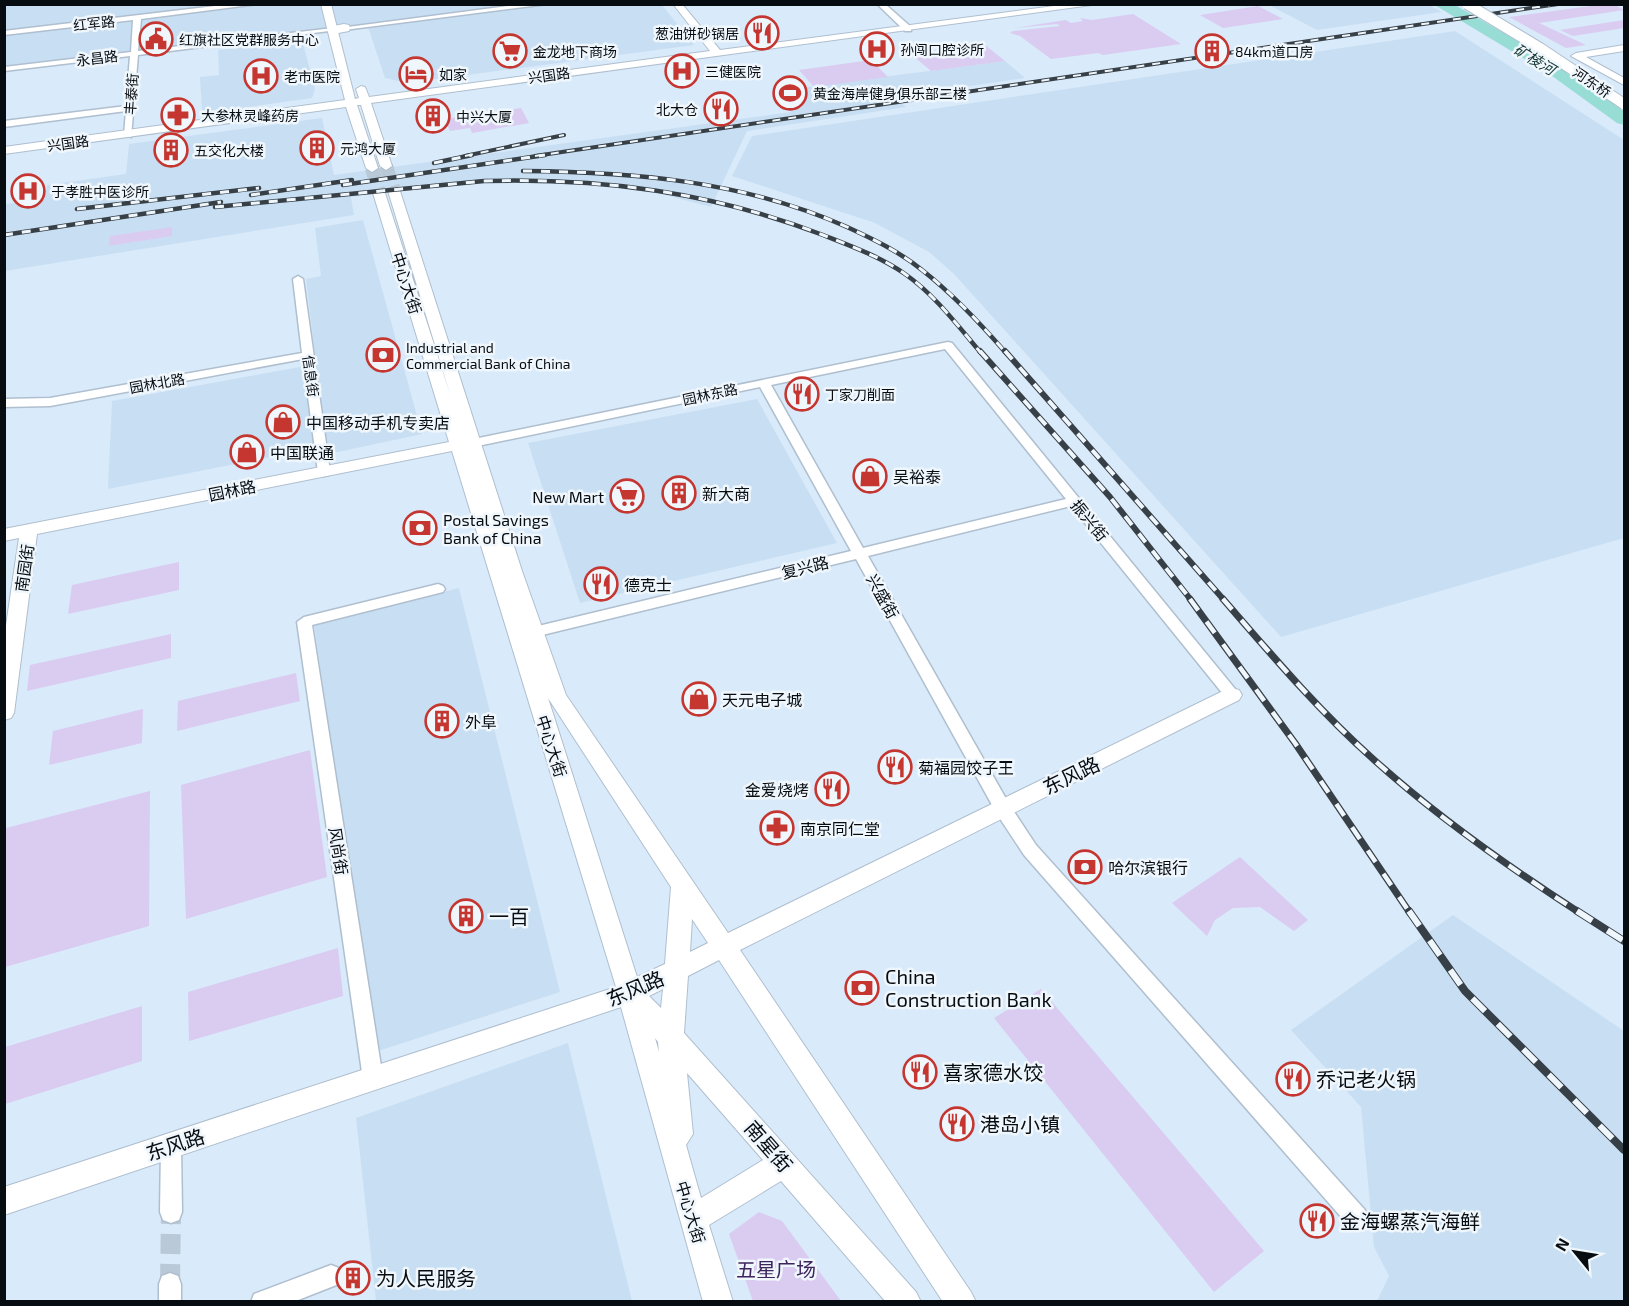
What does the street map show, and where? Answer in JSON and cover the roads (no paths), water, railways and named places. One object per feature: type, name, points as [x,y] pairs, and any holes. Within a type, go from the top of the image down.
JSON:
[{"type":"main road","points":[[326,4],[342,29],[351,104],[372,168]]},
{"type":"main road","points":[[677,4],[717,53]]},
{"type":"main road","name":"兴国路","points":[[4,151],[717,53],[1095,4]]},
{"type":"main road","name":"河东桥","points":[[1467,4],[1540,48],[1624,104]]},
{"type":"main road","points":[[1624,48],[1576,56],[1624,82]]},
{"type":"main road","points":[[359,81],[386,166]]},
{"type":"main road","name":"中心大街","points":[[386,192],[466,444],[630,993],[718,1302]]},
{"type":"main road","name":"中心大街","points":[[466,444],[557,697],[961,1302]]},
{"type":"main road","name":"园林路","points":[[4,535],[466,444]]},
{"type":"main road","name":"南园街","points":[[4,713],[29,530]]},
{"type":"main road","name":"东风路","points":[[4,1201],[630,993],[1232,695]]},
{"type":"main road","points":[[683,885],[671,1039],[683,1184]]},
{"type":"main road","name":"南星街","points":[[630,993],[906,1302]]},
{"type":"main road","points":[[693,1219],[784,1163]]},
{"type":"street","name":"红军路","points":[[4,33],[255,4]]},
{"type":"street","name":"永昌路","points":[[4,69],[545,4]]},
{"type":"street","points":[[880,4],[908,28]]},
{"type":"street","name":"丰泰街","points":[[128,135],[137,18]]},
{"type":"street","points":[[4,124],[130,108]]},
{"type":"street","name":"信息街","points":[[298,279],[324,472]]},
{"type":"street","name":"园林东路","points":[[466,444],[948,345]]},
{"type":"street","name":"振兴街","points":[[948,345],[1232,695]]},
{"type":"street","name":"园林北路","points":[[4,403],[50,402],[309,355]]},
{"type":"street","name":"兴盛街","points":[[764,383],[1003,809],[1030,850],[1357,1218]]},
{"type":"street","name":"复兴路","points":[[534,632],[1075,501]]},
{"type":"street","name":"风尚街","points":[[373,1079],[304,622],[438,590]]},
{"type":"street","points":[[171,1146],[171,1212]]},
{"type":"street","points":[[262,1302],[331,1276]]},
{"type":"waterway","name":"矿棱河","points":[[1441,4],[1554,69],[1624,119]]},
{"type":"tunnel","points":[[386,166],[394,191]]},
{"type":"tunnel","points":[[372,168],[379,193]]},
{"type":"tunnel","points":[[170,1284],[171,1212]]},
{"type":"railway","points":[[535,156],[1558,4]]},
{"type":"railway","points":[[465,156],[564,135]]},
{"type":"railway","points":[[434,163],[472,155]]},
{"type":"railway","points":[[343,185],[545,155]]},
{"type":"railway","points":[[523,171],[606,174],[688,182],[729,189],[808,211],[867,236],[914,263],[956,299],[1006,353]]},
{"type":"railway","points":[[251,195],[352,180]]},
{"type":"railway","points":[[215,207],[484,181],[614,185],[698,198],[781,220],[844,243],[886,262],[926,291],[981,353]]},
{"type":"railway","points":[[77,209],[259,188]]},
{"type":"railway","points":[[4,235],[221,202]]},
{"type":"railway","points":[[980,351],[1110,497],[1191,600]]},
{"type":"railway","points":[[1005,351],[1224,600]]},
{"type":"railway","points":[[1190,599],[1295,743],[1410,913]]},
{"type":"railway","points":[[1223,599],[1314,701],[1372,758],[1473,840],[1577,911]]},
{"type":"railway","points":[[1409,911],[1465,991],[1624,1150]]},
{"type":"railway","points":[[1577,911],[1624,941]]},
{"type":"place","name":"葱油饼砂锅居","points":[[762,33]]},
{"type":"place","name":"红旗社区党群服务中心","points":[[156,39]]},
{"type":"place","name":"孙闯口腔诊所","points":[[877,49]]},
{"type":"place","name":"金龙地下商场","points":[[510,51]]},
{"type":"place","name":"84km道口房","points":[[1212,51]]},
{"type":"place","name":"三健医院","points":[[682,71]]},
{"type":"place","name":"如家","points":[[416,74]]},
{"type":"place","name":"老市医院","points":[[261,76]]},
{"type":"place","name":"黄金海岸健身俱乐部二楼","points":[[790,93]]},
{"type":"place","name":"北大仓","points":[[721,109]]},
{"type":"place","name":"大参林灵峰药房","points":[[178,115]]},
{"type":"place","name":"中兴大厦","points":[[433,116]]},
{"type":"place","name":"元鸿大厦","points":[[317,148]]},
{"type":"place","name":"五交化大楼","points":[[171,150]]},
{"type":"place","name":"于孝胜中医诊所","points":[[28,191]]},
{"type":"place","name":"Industrial and Commercial Bank of China","points":[[383,355]]},
{"type":"place","name":"丁家刀削面","points":[[802,394]]},
{"type":"place","name":"中国移动手机专卖店","points":[[283,422]]},
{"type":"place","name":"中国联通","points":[[247,452]]},
{"type":"place","name":"吴裕泰","points":[[870,476]]},
{"type":"place","name":"新大商","points":[[679,493]]},
{"type":"place","name":"New Mart","points":[[627,496]]},
{"type":"place","name":"Postal Savings Bank of China","points":[[420,528]]},
{"type":"place","name":"德克士","points":[[601,584]]},
{"type":"place","name":"天元电子城","points":[[699,699]]},
{"type":"place","name":"外阜","points":[[442,721]]},
{"type":"place","name":"菊福园饺子王","points":[[895,767]]},
{"type":"place","name":"金爱烧烤","points":[[832,789]]},
{"type":"place","name":"南京同仁堂","points":[[777,828]]},
{"type":"place","name":"哈尔滨银行","points":[[1085,867]]},
{"type":"place","name":"一百","points":[[466,916]]},
{"type":"place","name":"China Construction Bank","points":[[862,988]]},
{"type":"place","name":"喜家德水饺","points":[[920,1072]]},
{"type":"place","name":"乔记老火锅","points":[[1293,1079]]},
{"type":"place","name":"港岛小镇","points":[[957,1124]]},
{"type":"place","name":"金海螺蒸汽海鲜","points":[[1317,1221]]},
{"type":"place","name":"为人民服务","points":[[353,1278]]},
{"type":"park label","name":"五星广场","points":[[776,1269]]}]
